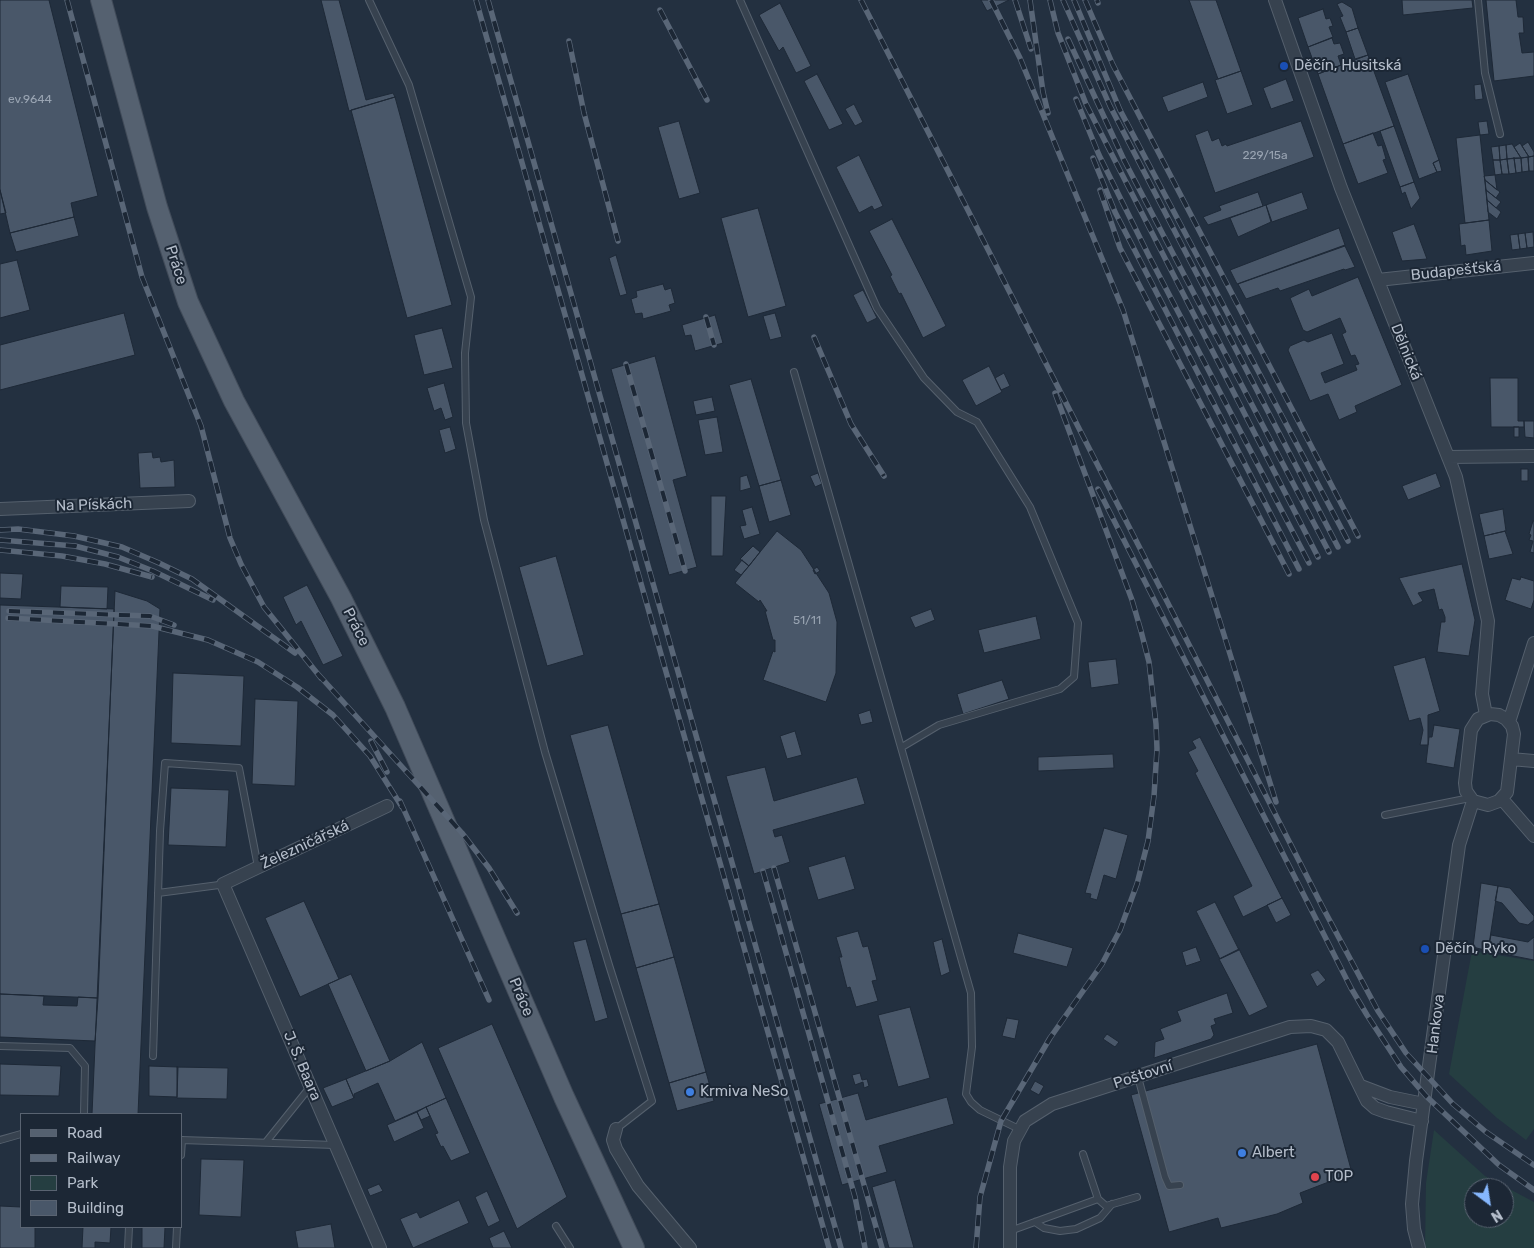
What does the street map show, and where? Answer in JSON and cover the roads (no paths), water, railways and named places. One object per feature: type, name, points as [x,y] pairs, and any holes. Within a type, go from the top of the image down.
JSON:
[{"type":"main road","name":"Práce","points":[[101,0],[157,207],[188,302],[234,400],[341,598],[395,707],[564,1098],[634,1248]]},
{"type":"street","name":"Dělnická","points":[[1274,0],[1341,188],[1456,477],[1486,605],[1488,636],[1482,694],[1486,715]]},
{"type":"street","name":"Budapešťská","points":[[1378,280],[1534,263]]},
{"type":"street","points":[[1448,457],[1534,456]]},
{"type":"street","name":"Na Pískách","points":[[0,509],[188,501]]},
{"type":"street","points":[[1509,722],[1534,642]]},
{"type":"street","points":[[1486,715],[1499,715],[1509,722],[1514,734],[1508,788],[1502,799],[1488,806],[1472,799],[1464,784],[1470,733],[1475,722],[1486,715]]},
{"type":"street","points":[[1511,759],[1534,761]]},
{"type":"street","name":"Hankova","points":[[1419,1248],[1414,1229],[1413,1191],[1459,845],[1472,799]]},
{"type":"street","points":[[1502,799],[1534,836]]},
{"type":"street","name":"Železničářská","points":[[221,884],[386,806]]},
{"type":"street","name":"J. Š. Baara","points":[[221,884],[380,1248]]},
{"type":"street","name":"Poštovní","points":[[1018,1129],[1025,1121],[1052,1104],[1290,1027],[1311,1026],[1326,1030],[1338,1042],[1362,1086],[1367,1101],[1375,1108],[1406,1119],[1422,1121]]},
{"type":"street","points":[[1362,1086],[1390,1098],[1424,1104]]},
{"type":"street","points":[[616,1129],[613,1140],[616,1149],[633,1178],[690,1248]]},
{"type":"street","points":[[1010,1248],[1010,1167],[1018,1129]]},
{"type":"street","points":[[1411,1248],[1414,1229]]},
{"type":"lane","points":[[369,0],[409,84],[471,297],[465,353],[466,424],[484,520],[545,752],[609,966],[652,1100],[616,1129]]},
{"type":"lane","points":[[740,0],[877,308],[924,378],[957,412],[977,422],[1030,508],[1078,623],[1074,677],[1060,690],[939,725],[902,746]]},
{"type":"lane","points":[[1478,0],[1485,73],[1500,134]]},
{"type":"lane","points":[[794,372],[971,993],[972,1047],[966,1094],[971,1102],[980,1110],[1018,1129]]},
{"type":"lane","points":[[154,1056],[158,894],[165,763],[239,768],[258,867]]},
{"type":"lane","points":[[1386,815],[1472,799]]},
{"type":"lane","points":[[158,894],[221,884]]},
{"type":"lane","points":[[0,1046],[70,1048],[85,1066],[84,1113]]},
{"type":"lane","points":[[1138,1077],[1165,1177],[1169,1186],[1180,1185]]},
{"type":"lane","points":[[266,1142],[310,1086]]},
{"type":"lane","points":[[2,1138],[20,1134]]},
{"type":"lane","points":[[182,1140],[336,1145]]},
{"type":"lane","points":[[1083,1154],[1098,1199],[1106,1206],[1136,1197]]},
{"type":"lane","points":[[1010,1231],[1098,1199]]},
{"type":"lane","points":[[1035,1222],[1044,1228],[1060,1231],[1076,1229],[1100,1218],[1112,1204]]},
{"type":"lane","points":[[556,1226],[570,1248]]},
{"type":"lane","points":[[128,1248],[130,1228]]},
{"type":"lane","points":[[176,1248],[177,1228]]},
{"type":"railway","points":[[67,0],[142,277],[201,426],[230,538],[241,564],[264,607],[321,678]]},
{"type":"railway","points":[[476,0],[829,1248]]},
{"type":"railway","points":[[488,0],[841,1248]]},
{"type":"railway","points":[[861,0],[1322,906],[1378,1011],[1406,1053],[1453,1104],[1486,1132],[1534,1165]]},
{"type":"railway","points":[[991,0],[1020,58],[1123,310],[1276,802]]},
{"type":"railway","points":[[1015,0],[1031,49]]},
{"type":"railway","points":[[1030,0],[1043,92],[1048,113]]},
{"type":"railway","points":[[1050,0],[1058,33],[1086,104],[1318,557]]},
{"type":"railway","points":[[1063,0],[1110,106],[1338,547]]},
{"type":"railway","points":[[1074,0],[1120,110],[1348,541]]},
{"type":"railway","points":[[1085,0],[1113,65],[1358,536]]},
{"type":"railway","points":[[660,10],[707,100]]},
{"type":"railway","points":[[1068,39],[1124,160],[1329,552]]},
{"type":"railway","points":[[569,41],[584,113],[618,241]]},
{"type":"railway","points":[[1076,99],[1099,155],[1149,256],[1309,563]]},
{"type":"railway","points":[[1093,158],[1115,212],[1299,569]]},
{"type":"railway","points":[[1100,190],[1120,248],[1289,574]]},
{"type":"railway","points":[[706,317],[714,345]]},
{"type":"railway","points":[[814,337],[851,424],[884,476]]},
{"type":"railway","points":[[626,364],[685,571]]},
{"type":"railway","points":[[976,1248],[980,1197],[1001,1121],[1050,1038],[1102,964],[1120,930],[1137,884],[1148,841],[1154,796],[1157,749],[1149,662],[1132,600],[1055,393]]},
{"type":"railway","points":[[1098,489],[1351,988],[1367,1015],[1401,1067],[1426,1096],[1499,1165],[1534,1190]]},
{"type":"railway","points":[[0,530],[18,529],[74,536],[122,547],[192,579],[295,653]]},
{"type":"railway","points":[[0,540],[75,546],[118,557],[153,571],[213,600]]},
{"type":"railway","points":[[0,550],[62,556],[105,564],[152,577]]},
{"type":"railway","points":[[9,611],[150,616],[174,625]]},
{"type":"railway","points":[[8,618],[152,626],[208,640],[258,662],[297,687],[333,715],[370,756],[402,807]]},
{"type":"railway","points":[[317,673],[462,833],[489,868],[517,913]]},
{"type":"railway","points":[[371,741],[387,772]]},
{"type":"railway","points":[[400,801],[489,1000]]},
{"type":"railway","points":[[774,868],[882,1248]]},
{"type":"railway","points":[[763,871],[855,1197],[865,1248]]},
{"type":"place","name":"Děčín, Husitská","points":[[1284,66]]},
{"type":"place","name":"Děčín, Ryko","points":[[1425,949]]},
{"type":"place","name":"Krmiva NeSo","points":[[690,1092]]},
{"type":"place","name":"Albert","points":[[1242,1153]]},
{"type":"place","name":"TOP","points":[[1315,1177]]}]
